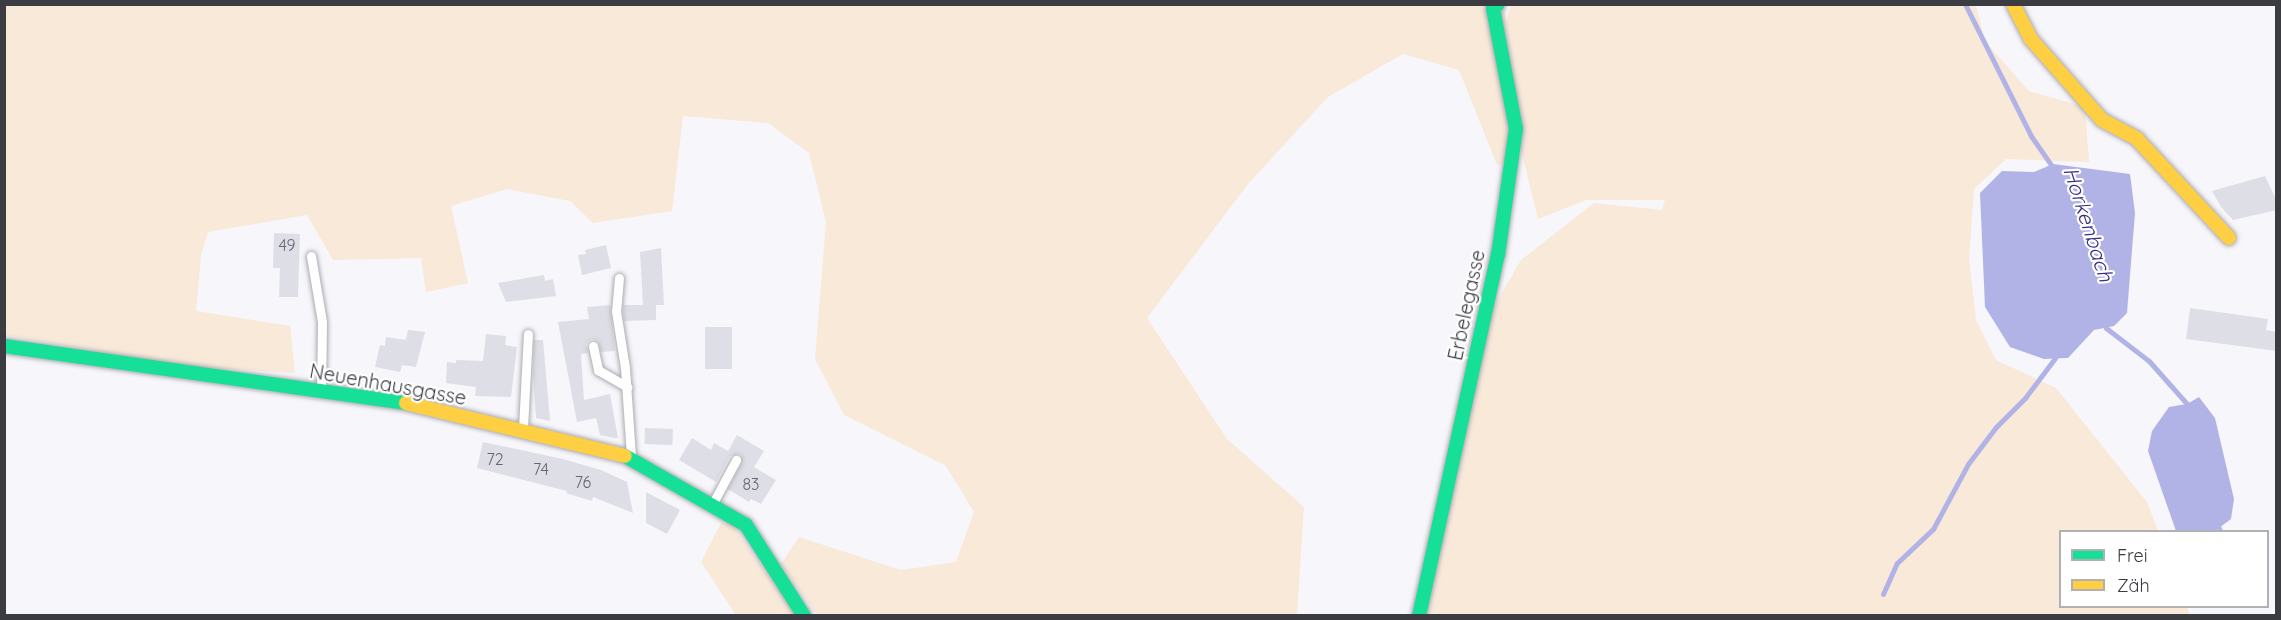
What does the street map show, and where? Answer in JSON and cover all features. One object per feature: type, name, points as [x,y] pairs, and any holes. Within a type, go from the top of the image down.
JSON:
[{"type":"street","name":"Erbelegasse","points":[[1419,615],[1497,255],[1516,129],[1492,8],[1498,4]]},
{"type":"street","points":[[2013,4],[2030,38],[2102,120],[2137,139],[2229,238]]},
{"type":"street","name":"Neuenhausgasse","points":[[4,346],[427,406],[631,458],[746,525],[804,615]]},
{"type":"lane","points":[[311,256],[322,322],[321,391]]},
{"type":"lane","points":[[619,278],[616,311],[627,387],[631,458]]},
{"type":"lane","points":[[523,430],[528,334]]},
{"type":"lane","points":[[593,346],[598,370],[627,387]]},
{"type":"lane","points":[[711,506],[736,460]]},
{"type":"shaded area","points":[[5,5],[1505,5],[1510,162],[1497,165],[1459,70],[1403,54],[1328,97],[1248,184],[1147,318],[1227,439],[1304,507],[1297,615],[817,615],[781,564],[799,537],[901,570],[956,562],[974,512],[946,466],[844,415],[815,359],[826,222],[809,153],[768,123],[683,116],[672,211],[593,223],[570,201],[507,189],[451,206],[468,283],[426,292],[421,258],[333,260],[307,215],[208,232],[201,256],[196,311],[290,326],[295,373],[181,366],[5,335]]},
{"type":"shaded area","points":[[1511,5],[1976,5],[1985,41],[2029,91],[2085,107],[2089,162],[2006,159],[1974,189],[1969,258],[1976,320],[1996,360],[2056,388],[2147,502],[2158,530],[2059,530],[2059,608],[2187,608],[2190,615],[1425,616],[1493,308],[1521,260],[1594,203],[1662,210],[1665,200],[1586,200],[1538,219],[1521,150],[1504,27]]},
{"type":"shaded area","points":[[721,523],[732,524],[796,615],[736,615],[701,562]]},
{"type":"water","points":[[2053,164],[2130,174],[2135,213],[2127,313],[2114,326],[2094,330],[2068,358],[2044,359],[2010,347],[1985,307],[1980,193],[2002,171],[2034,172]]},
{"type":"water","points":[[2199,397],[2215,418],[2234,499],[2231,519],[2216,530],[2176,530],[2148,451],[2152,431],[2169,407],[2187,404]]},
{"type":"building","points":[[2265,176],[2277,202],[2277,210],[2233,220],[2221,207],[2212,191]]},
{"type":"building","points":[[274,233],[300,234],[298,297],[279,297],[280,268],[273,268]]},
{"type":"building","points":[[606,245],[611,268],[582,275],[578,255],[586,254],[585,250]]},
{"type":"building","points":[[661,248],[664,305],[656,305],[656,320],[624,321],[623,305],[643,305],[640,252]]},
{"type":"building","points":[[544,275],[545,281],[553,279],[556,296],[506,302],[498,283]]},
{"type":"building","points":[[610,305],[615,351],[601,352],[598,342],[592,339],[586,344],[588,353],[581,354],[584,400],[610,394],[618,438],[600,435],[596,418],[577,422],[558,322],[589,319],[587,307]]},
{"type":"building","points":[[2190,308],[2268,319],[2266,330],[2277,332],[2277,351],[2186,339]]},
{"type":"building","points":[[705,327],[732,327],[732,369],[705,369]]},
{"type":"building","points":[[408,330],[425,332],[416,367],[402,365],[400,372],[375,367],[380,345],[385,346],[386,337],[406,340]]},
{"type":"building","points":[[486,334],[506,336],[505,345],[517,347],[511,397],[475,396],[476,387],[446,383],[447,362],[483,361]]},
{"type":"building","points":[[534,340],[543,340],[550,421],[536,418],[533,375]]},
{"type":"building","points":[[645,428],[673,429],[672,445],[644,444]]},
{"type":"building","points":[[737,435],[764,451],[754,467],[776,480],[761,504],[751,499],[749,502],[728,489],[742,463],[740,454],[730,456],[716,482],[679,460],[692,438],[711,450],[714,443],[728,451]]},
{"type":"building","points":[[483,442],[563,459],[601,470],[627,482],[633,513],[593,497],[592,501],[566,493],[567,491],[477,468]]},
{"type":"building","points":[[646,492],[680,510],[667,534],[646,523]]},
{"type":"waterway","name":"Horkenbach","points":[[1965,4],[2031,136],[2054,169]]},
{"type":"waterway","name":"Horkenbach","points":[[2104,323],[2106,328],[2149,361],[2187,404]]},
{"type":"waterway","points":[[1883,594],[1897,563],[1933,529],[1968,464],[1996,427],[2025,398],[2055,358]]},
{"type":"traffic: fast","points":[[1419,616],[1498,255],[1516,129],[1493,8],[1498,4]]},
{"type":"traffic: fast","points":[[4,346],[406,403]]},
{"type":"traffic: fast","points":[[625,456],[746,525],[804,616]]},
{"type":"traffic: slow","points":[[2013,4],[2030,38],[2102,120],[2137,139],[2229,238]]},
{"type":"traffic: slow","points":[[406,403],[625,456]]}]
